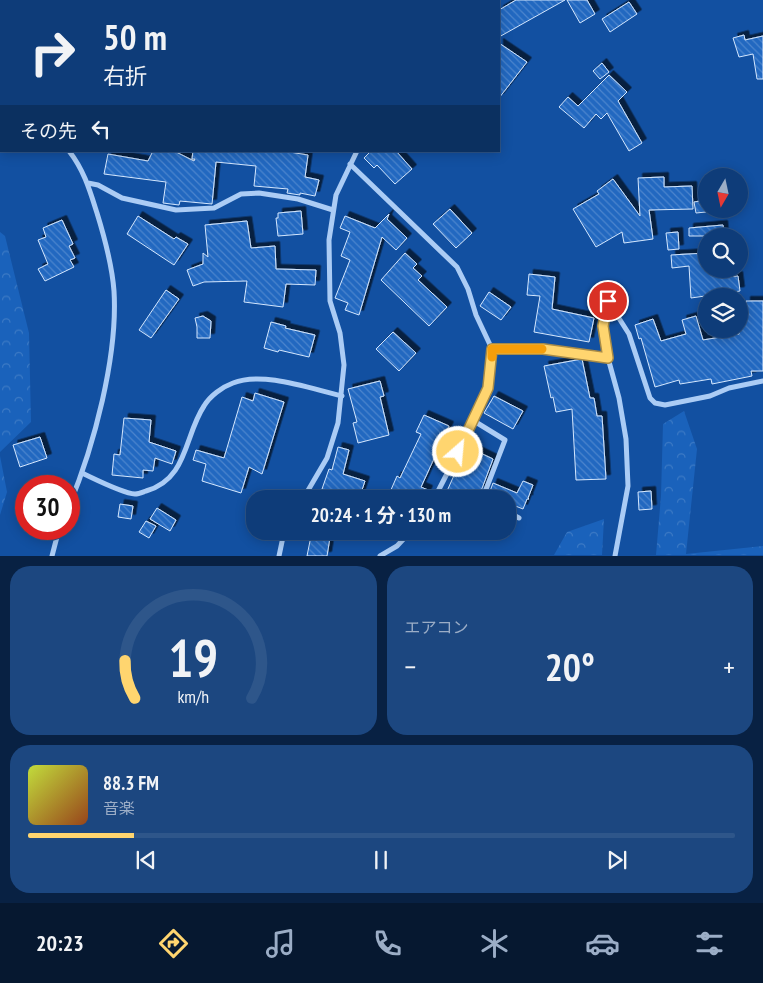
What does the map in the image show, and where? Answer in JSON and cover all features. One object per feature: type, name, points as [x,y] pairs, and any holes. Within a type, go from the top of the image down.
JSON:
[{"type":"street","points":[[70,152],[88,183],[109,254],[114,301],[113,329],[105,386],[80,478]]},
{"type":"street","points":[[308,490],[327,458],[338,423],[342,396],[344,365],[340,333],[330,302],[329,240],[336,195],[356,152]]},
{"type":"street","points":[[350,164],[457,267],[468,288],[476,315],[492,349],[488,388],[474,421],[439,490]]},
{"type":"street","points":[[88,183],[98,185],[122,198],[176,210],[214,208],[241,194],[259,193],[298,199],[333,210]]},
{"type":"street","points":[[615,556],[628,486],[623,422],[619,398],[608,358],[603,326],[608,301],[629,334],[650,398],[655,403],[665,405],[710,396],[729,388],[763,381]]},
{"type":"street","points":[[492,349],[543,349],[608,358]]},
{"type":"street","points":[[82,473],[107,485],[135,494],[155,488],[170,478],[184,458],[204,406],[218,392],[234,382],[268,379],[342,396]]},
{"type":"street","points":[[474,421],[505,440],[485,490]]},
{"type":"street","points":[[52,556],[56,540]]},
{"type":"street","points":[[279,556],[281,540]]},
{"type":"street","points":[[380,556],[402,540]]},
{"type":"green space","points":[[0,232],[5,236],[29,333],[31,422],[0,452]]},
{"type":"green space","points":[[684,411],[697,449],[686,554],[763,546],[763,555],[656,555],[661,496],[663,424]]},
{"type":"green space","points":[[0,456],[7,492],[0,515]]},
{"type":"green space","points":[[604,519],[602,555],[554,555],[567,532]]},
{"type":"building","points":[[516,0],[565,0],[500,36],[500,9]]},
{"type":"building","points":[[567,0],[587,0],[595,14],[580,23]]},
{"type":"building","points":[[629,2],[637,14],[610,32],[602,19]]},
{"type":"building","points":[[744,35],[745,40],[763,36],[763,79],[757,79],[753,54],[739,57],[733,38]]},
{"type":"building","points":[[500,44],[527,62],[500,97]]},
{"type":"building","points":[[602,63],[609,72],[600,79],[593,71]]},
{"type":"building","points":[[609,75],[627,92],[618,101],[642,143],[629,151],[607,113],[601,119],[596,114],[584,128],[559,107],[568,97],[578,106]]},
{"type":"building","points":[[152,152],[176,152],[194,161],[195,159],[192,159],[193,152],[289,152],[308,155],[305,177],[319,180],[315,196],[287,193],[288,189],[254,186],[256,166],[216,162],[212,204],[180,201],[179,205],[163,203],[166,182],[104,174],[108,154],[148,161]]},
{"type":"building","points":[[370,152],[397,152],[412,169],[395,184],[377,165],[374,168],[364,158]]},
{"type":"building","points":[[664,177],[664,187],[692,186],[693,209],[649,210],[653,239],[624,243],[622,232],[596,247],[573,209],[599,194],[597,191],[613,179],[640,216],[638,178]]},
{"type":"building","points":[[698,201],[698,213],[696,213],[694,202]]},
{"type":"building","points":[[450,209],[472,233],[456,248],[433,224]]},
{"type":"building","points":[[301,211],[303,234],[278,236],[276,218],[278,218],[278,213]]},
{"type":"building","points":[[389,214],[387,219],[407,238],[396,250],[382,237],[359,315],[345,310],[348,303],[335,298],[350,260],[341,256],[350,232],[340,228],[345,216],[375,228]]},
{"type":"building","points":[[138,216],[174,239],[176,237],[188,244],[174,265],[127,234]]},
{"type":"building","points":[[62,220],[73,244],[69,246],[75,258],[70,260],[74,267],[45,281],[38,269],[48,264],[38,240],[46,237],[43,228]]},
{"type":"building","points":[[247,221],[251,248],[275,246],[276,269],[316,270],[315,285],[286,284],[283,307],[244,302],[247,281],[204,282],[193,286],[187,270],[203,264],[203,253],[208,257],[205,225]]},
{"type":"building","points":[[723,225],[723,228],[698,228],[698,236],[689,236],[689,228]]},
{"type":"building","points":[[678,232],[679,249],[668,250],[666,233]]},
{"type":"building","points":[[405,253],[417,264],[413,268],[422,276],[418,280],[447,307],[429,326],[381,280]]},
{"type":"building","points":[[698,253],[698,278],[738,278],[740,288],[698,288],[698,297],[691,298],[689,266],[672,268],[671,255]]},
{"type":"building","points":[[529,274],[555,277],[552,309],[594,318],[589,342],[534,332],[540,296],[527,295]]},
{"type":"building","points":[[166,290],[179,299],[151,338],[139,330]]},
{"type":"building","points":[[489,292],[511,307],[501,320],[480,306]]},
{"type":"building","points":[[748,301],[763,301],[763,371],[751,371],[752,376],[712,384],[711,379],[680,384],[679,380],[655,387],[641,338],[639,339],[635,325],[653,319],[661,341],[686,334],[682,320],[696,316],[698,338],[702,338],[703,340],[748,338]]},
{"type":"building","points":[[203,316],[211,321],[210,338],[197,338],[195,318]]},
{"type":"building","points":[[271,322],[286,326],[285,328],[315,335],[309,357],[264,348]]},
{"type":"building","points":[[393,332],[416,353],[399,371],[376,349]]},
{"type":"building","points":[[582,359],[590,398],[594,398],[597,416],[602,416],[606,479],[576,480],[572,409],[556,412],[544,366]]},
{"type":"building","points":[[380,381],[384,396],[380,397],[389,435],[358,443],[353,423],[357,422],[348,389]]},
{"type":"building","points":[[255,393],[284,402],[262,474],[249,467],[241,493],[202,481],[206,464],[193,460],[196,450],[224,458],[242,397],[253,401]]},
{"type":"building","points":[[494,396],[523,411],[513,429],[484,413]]},
{"type":"building","points":[[424,415],[449,426],[421,487],[428,490],[391,490],[397,476],[400,478],[421,434],[416,432]]},
{"type":"building","points":[[124,418],[151,420],[149,442],[176,451],[172,464],[155,458],[153,471],[143,470],[143,478],[112,475],[114,454],[120,455]]},
{"type":"building","points":[[40,437],[47,458],[20,467],[13,445]]},
{"type":"building","points":[[466,446],[493,459],[481,490],[447,490],[460,462],[458,462]]},
{"type":"building","points":[[338,447],[349,450],[343,474],[365,481],[362,490],[322,489],[329,469],[332,470]]},
{"type":"building","points":[[523,481],[533,485],[529,499],[527,499],[523,509],[516,506],[517,493]]},
{"type":"building","points":[[493,483],[510,490],[490,490]]},
{"type":"building","points":[[651,491],[652,509],[639,510],[638,492]]},
{"type":"building","points":[[120,504],[133,506],[131,519],[118,517]]},
{"type":"building","points":[[157,508],[176,520],[170,531],[150,519]]},
{"type":"building","points":[[146,521],[156,526],[149,538],[139,532]]},
{"type":"building","points":[[310,540],[330,540],[327,556],[307,556]]},
{"type":"slow traffic","points":[[492,357],[492,349],[542,349]]},
{"type":"route","points":[[458,452],[488,388],[492,349],[543,349],[608,358],[603,326],[608,301]]}]
